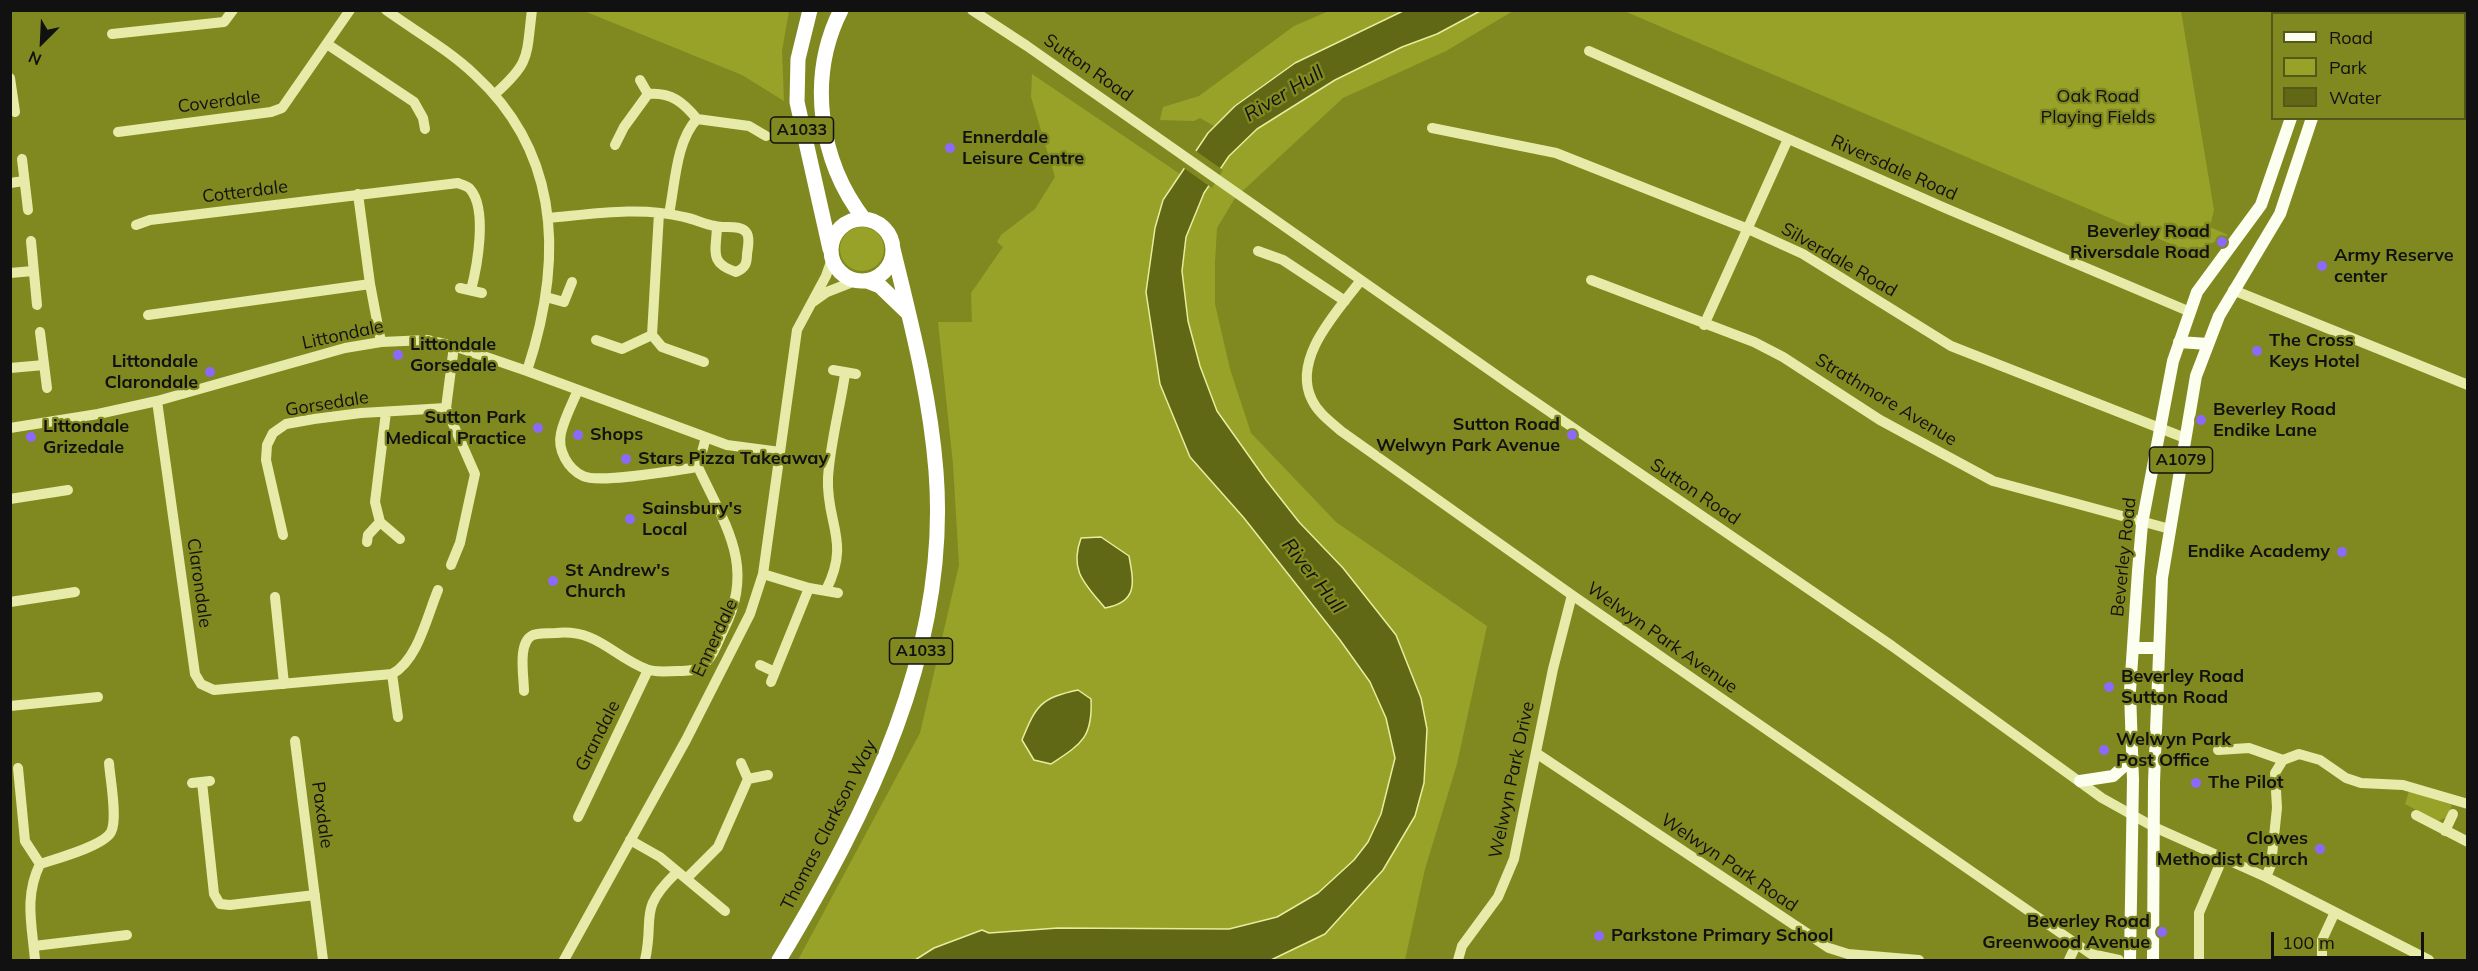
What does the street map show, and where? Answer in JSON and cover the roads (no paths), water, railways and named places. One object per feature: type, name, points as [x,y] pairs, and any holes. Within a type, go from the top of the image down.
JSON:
[{"type":"highway","name":"A1033","points":[[810,10],[798,59],[797,102],[831,254]]},
{"type":"highway","name":"A1033","points":[[841,10],[823,61],[823,115],[830,152],[842,184],[864,219]]},
{"type":"highway","points":[[864,219],[884,228],[893,249],[889,266],[876,278],[861,281],[840,273],[831,254],[837,231],[854,220],[864,219]]},
{"type":"highway","name":"A1033","points":[[893,249],[909,314]]},
{"type":"highway","name":"A1033","points":[[861,281],[880,286],[909,314]]},
{"type":"highway","name":"Thomas Clarkson Way","points":[[779,960],[856,822],[881,771],[904,709],[925,630],[935,553],[937,474],[922,364],[909,314]]},
{"type":"main road","points":[[2328,10],[2342,12]]},
{"type":"main road","name":"A1079","points":[[2153,960],[2154,827],[2162,578],[2196,376],[2233,290],[2280,214],[2311,120]]},
{"type":"main road","points":[[2290,122],[2308,131]]},
{"type":"main road","name":"Beverley Road","points":[[2130,960],[2133,758],[2130,691],[2142,524],[2179,342],[2188,311],[2197,292],[2261,205],[2290,122]]},
{"type":"main road","points":[[2179,342],[2208,344]]},
{"type":"main road","points":[[2133,648],[2159,648]]},
{"type":"main road","points":[[2080,781],[2113,776],[2133,758]]},
{"type":"street","points":[[112,34],[224,22],[233,10]]},
{"type":"street","name":"Coverdale","points":[[118,132],[271,112],[282,108],[350,10]]},
{"type":"street","points":[[386,10],[474,73],[495,94],[514,121],[537,169],[549,218],[551,265],[546,297],[527,371]]},
{"type":"street","points":[[495,94],[519,73],[526,58],[532,10]]},
{"type":"street","name":"Sutton Road","points":[[972,10],[1027,45],[1360,280],[1882,639],[2080,781],[2133,816],[2266,877],[2429,960]]},
{"type":"street","points":[[327,44],[414,102],[423,118],[424,129]]},
{"type":"street","name":"Riversdale Road","points":[[1588,51],[2188,311]]},
{"type":"street","points":[[639,81],[648,94]]},
{"type":"street","points":[[11,86],[15,112]]},
{"type":"street","points":[[615,145],[624,127],[648,94],[662,93],[683,102],[697,119],[749,126],[766,136]]},
{"type":"street","points":[[697,119],[690,127],[664,214],[650,324],[652,335],[662,346],[704,362]]},
{"type":"street","name":"Silverdale Road","points":[[1432,128],[1556,153],[1748,229],[1803,254],[1951,346],[2185,438]]},
{"type":"street","points":[[1704,325],[1788,139]]},
{"type":"street","points":[[22,159],[28,210]]},
{"type":"street","points":[[10,183],[24,181]]},
{"type":"street","name":"Cotterdale","points":[[136,225],[150,220],[458,183],[470,188],[477,201],[480,258],[471,290]]},
{"type":"street","points":[[358,194],[370,284],[381,342]]},
{"type":"street","points":[[549,218],[623,212],[664,214],[717,227],[745,230],[748,234],[747,262],[743,269],[736,272],[721,267],[716,258],[717,227]]},
{"type":"street","points":[[31,241],[37,305]]},
{"type":"street","points":[[1258,251],[1283,261],[1345,301]]},
{"type":"street","name":"Ennerdale","points":[[564,960],[719,677],[750,614],[763,574],[797,330],[812,302],[831,254]]},
{"type":"street","points":[[10,273],[33,271]]},
{"type":"street","name":"Welwyn Park Avenue","points":[[1360,280],[1313,347],[1307,369],[1312,400],[1324,416],[1341,431],[1572,596],[2091,954],[2119,960]]},
{"type":"street","name":"Strathmore Avenue","points":[[1591,280],[1704,325],[1754,342],[1784,357],[1880,420],[1993,481],[2142,524],[2170,529]]},
{"type":"street","points":[[812,302],[827,292],[861,281]]},
{"type":"street","points":[[546,297],[564,302],[572,282]]},
{"type":"street","points":[[148,315],[370,284]]},
{"type":"street","points":[[2233,290],[2468,385]]},
{"type":"street","points":[[40,332],[47,388]]},
{"type":"street","points":[[596,340],[622,349],[652,335]]},
{"type":"street","name":"Littondale","points":[[10,428],[98,414],[158,401],[345,348],[381,342],[427,340],[454,346],[527,371],[727,445],[780,452]]},
{"type":"street","points":[[451,565],[460,543],[475,474],[446,408],[454,346]]},
{"type":"street","points":[[10,368],[44,364]]},
{"type":"street","points":[[826,590],[834,574],[838,554],[828,479],[851,374],[833,370]]},
{"type":"street","points":[[578,390],[561,434],[560,444],[569,465],[584,477],[603,478],[698,467]]},
{"type":"street","name":"Clarondale","points":[[158,401],[195,674],[201,684],[214,690],[392,674]]},
{"type":"street","name":"Gorsedale","points":[[283,535],[266,460],[267,445],[273,433],[286,424],[361,412],[446,408]]},
{"type":"street","name":"Gorsedale","points":[[380,522],[375,502],[386,412]]},
{"type":"street","points":[[524,691],[523,652],[525,642],[533,635],[574,631],[590,636],[648,670],[690,671],[702,666],[712,655],[736,600],[738,559],[734,543],[698,467],[706,437]]},
{"type":"street","points":[[10,499],[68,490]]},
{"type":"street","points":[[367,542],[368,535],[380,522],[400,540]]},
{"type":"street","points":[[763,574],[809,588],[838,592]]},
{"type":"street","points":[[760,666],[773,677],[809,588]]},
{"type":"street","points":[[398,717],[392,674],[404,668],[438,590]]},
{"type":"street","points":[[10,602],[75,591]]},
{"type":"street","name":"Welwyn Park Drive","points":[[1458,960],[1462,946],[1498,897],[1514,859],[1572,596]]},
{"type":"street","points":[[275,597],[284,684]]},
{"type":"street","name":"Grandale","points":[[578,817],[648,670]]},
{"type":"street","points":[[10,706],[98,697]]},
{"type":"street","name":"Paxdale","points":[[295,741],[323,960]]},
{"type":"street","points":[[2216,750],[2249,748],[2283,760]]},
{"type":"street","name":"Welwyn Park Road","points":[[1536,753],[1829,948],[1848,954],[1919,960]]},
{"type":"street","points":[[2266,877],[2271,865],[2277,808],[2275,773],[2283,760],[2299,754],[2320,760],[2346,778],[2361,783],[2403,784],[2468,804]]},
{"type":"street","points":[[40,864],[100,842],[111,832],[113,818],[110,763]]},
{"type":"street","points":[[687,878],[718,848],[748,779],[741,763]]},
{"type":"street","points":[[18,768],[25,841],[40,864]]},
{"type":"street","points":[[748,779],[768,775]]},
{"type":"street","points":[[202,782],[216,907],[315,895]]},
{"type":"street","points":[[2445,831],[2453,814]]},
{"type":"street","points":[[2416,815],[2468,842]]},
{"type":"street","points":[[630,840],[660,857],[676,873],[687,878],[725,911]]},
{"type":"street","points":[[2199,960],[2199,913],[2223,857]]},
{"type":"street","points":[[35,960],[29,895],[40,864]]},
{"type":"street","points":[[645,960],[648,911],[659,890],[676,873]]},
{"type":"street","points":[[2322,960],[2322,940],[2335,912]]},
{"type":"street","points":[[34,946],[126,935]]},
{"type":"street","points":[[2068,960],[2077,943]]},
{"type":"water","name":"River Hull","points":[[1403,11],[1480,11],[1437,34],[1402,47],[1335,80],[1257,129],[1229,156],[1204,193],[1186,237],[1182,271],[1188,321],[1200,366],[1217,411],[1299,522],[1343,568],[1396,635],[1421,698],[1427,729],[1424,783],[1415,816],[1383,870],[1325,934],[1271,960],[915,960],[934,948],[982,930],[989,933],[1058,928],[1229,929],[1277,917],[1318,893],[1354,860],[1368,842],[1381,814],[1395,758],[1386,718],[1370,682],[1340,640],[1244,518],[1190,457],[1160,384],[1146,292],[1155,228],[1163,200],[1208,133],[1235,106],[1295,63]]},
{"type":"water","points":[[1101,537],[1129,556],[1132,575],[1131,590],[1128,596],[1116,605],[1105,608],[1085,584],[1077,559],[1081,538]]},
{"type":"water","points":[[1078,690],[1091,699],[1090,723],[1083,739],[1051,764],[1034,760],[1022,740],[1036,711],[1056,696]]},
{"type":"place","name":"Ennerdale Leisure Centre","points":[[950,148]]},
{"type":"place","name":"Beverley Road Riversdale Road","points":[[2222,242]]},
{"type":"place","name":"Army Reserve center","points":[[2322,266]]},
{"type":"place","name":"The Cross Keys Hotel","points":[[2257,351]]},
{"type":"place","name":"Littondale Gorsedale","points":[[398,355]]},
{"type":"place","name":"Littondale Clarondale","points":[[210,372]]},
{"type":"place","name":"Beverley Road Endike Lane","points":[[2201,420]]},
{"type":"place","name":"Sutton Park Medical Practice","points":[[538,428]]},
{"type":"place","name":"Shops","points":[[578,435]]},
{"type":"place","name":"Sutton Road Welwyn Park Avenue","points":[[1572,435]]},
{"type":"place","name":"Littondale Grizedale","points":[[31,437]]},
{"type":"place","name":"Stars Pizza Takeaway","points":[[626,459]]},
{"type":"place","name":"Sainsbury's Local","points":[[630,519]]},
{"type":"place","name":"Endike Academy","points":[[2342,552]]},
{"type":"place","name":"St Andrew's Church","points":[[553,581]]},
{"type":"place","name":"Beverley Road Sutton Road","points":[[2109,687]]},
{"type":"place","name":"Welwyn Park Post Office","points":[[2104,750]]},
{"type":"place","name":"The Pilot","points":[[2196,783]]},
{"type":"place","name":"Clowes Methodist Church","points":[[2320,849]]},
{"type":"place","name":"Beverley Road Greenwood Avenue","points":[[2162,932]]},
{"type":"place","name":"Parkstone Primary School","points":[[1599,936]]},
{"type":"park label","name":"Oak Road Playing Fields","points":[[2098,107]]}]
